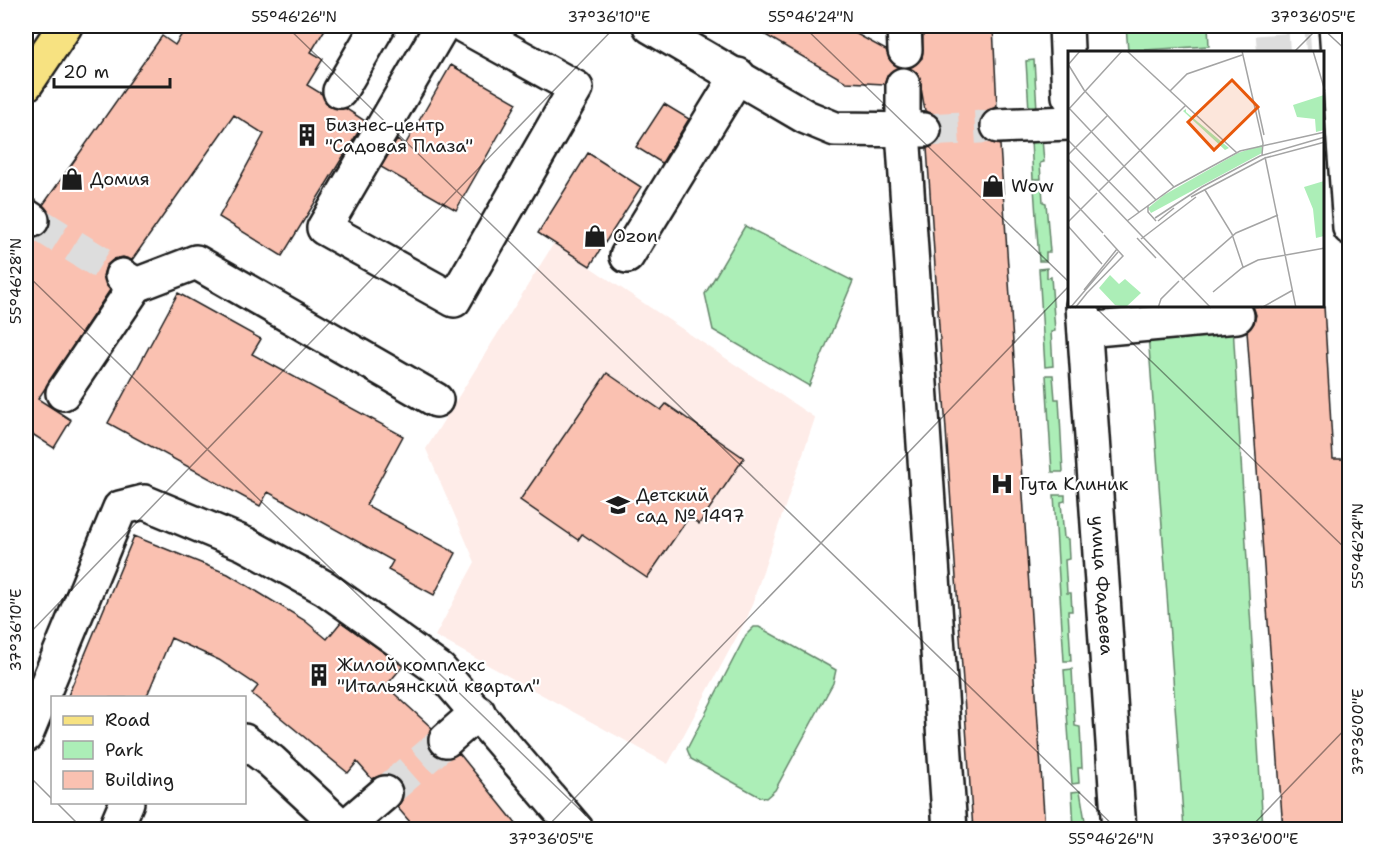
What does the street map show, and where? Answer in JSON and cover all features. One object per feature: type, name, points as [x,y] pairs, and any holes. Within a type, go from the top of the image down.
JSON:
[{"type":"main road","points":[[26,84],[65,26]]},
{"type":"street","points":[[340,91],[378,26]]},
{"type":"street","points":[[442,26],[324,228],[454,300],[576,88],[464,26]]},
{"type":"street","points":[[650,26],[738,75],[806,117],[835,129],[915,130]]},
{"type":"street","points":[[1066,26],[1068,78]]},
{"type":"street","points":[[1328,40],[1350,228]]},
{"type":"street","points":[[627,256],[738,75]]},
{"type":"street","points":[[903,85],[915,130],[950,830]]},
{"type":"street","points":[[998,126],[1068,123]]},
{"type":"street","points":[[63,393],[129,280],[196,262],[436,400]]},
{"type":"street","points":[[1084,318],[1237,315]]},
{"type":"street","name":"улица Фадеева","points":[[1084,318],[1119,830]]},
{"type":"street","points":[[26,735],[120,508],[144,502],[245,544],[325,588],[440,670],[577,830]]},
{"type":"street","points":[[446,740],[478,712]]},
{"type":"street","points":[[246,743],[344,829],[385,793]]},
{"type":"street","points":[[115,830],[126,804]]},
{"type":"shaded area","name":"Детский сад № 1497","points":[[554,243],[815,418],[748,616],[668,764],[435,636],[475,562],[426,449]]},
{"type":"green space","points":[[1126,26],[1208,26],[1209,46],[1128,51]]},
{"type":"green space","points":[[1034,60],[1037,110],[1029,110],[1026,61]]},
{"type":"green space","points":[[1042,139],[1044,162],[1040,163],[1041,179],[1033,179],[1031,140]]},
{"type":"green space","points":[[1042,186],[1043,202],[1046,203],[1050,252],[1046,252],[1046,261],[1039,261],[1034,187]]},
{"type":"green space","points":[[745,226],[853,281],[809,386],[713,330],[705,294]]},
{"type":"green space","points":[[1047,268],[1047,278],[1051,277],[1055,331],[1051,332],[1053,366],[1045,367],[1039,269]]},
{"type":"green space","points":[[1233,326],[1263,829],[1184,829],[1148,333]]},
{"type":"green space","points":[[1046,375],[1053,375],[1055,399],[1059,399],[1063,472],[1052,472]]},
{"type":"green space","points":[[1054,495],[1065,495],[1065,501],[1061,502],[1064,538],[1068,539],[1069,559],[1065,560],[1067,593],[1071,593],[1072,611],[1068,611],[1071,661],[1064,661]]},
{"type":"green space","points":[[754,627],[759,627],[836,670],[833,683],[775,790],[766,798],[760,797],[691,759],[687,749],[746,635]]},
{"type":"green space","points":[[1072,669],[1075,726],[1080,727],[1082,768],[1078,768],[1079,783],[1072,784],[1064,670]]},
{"type":"green space","points":[[1080,791],[1086,827],[1074,829],[1072,792]]},
{"type":"building","points":[[187,26],[327,26],[311,52],[323,59],[307,85],[322,94],[330,107],[345,108],[365,121],[282,256],[219,217],[264,134],[234,115],[132,260],[123,257],[114,259],[106,266],[103,276],[110,290],[38,399],[71,420],[54,448],[26,430],[26,237],[40,237],[47,231],[51,221],[43,205],[162,36],[175,45]]},
{"type":"building","points":[[750,26],[842,26],[886,50],[890,60],[899,67],[887,75],[884,84],[846,82]]},
{"type":"building","points":[[923,26],[993,26],[997,107],[988,110],[982,117],[979,127],[989,142],[1000,145],[1045,830],[973,830],[927,148],[940,140],[943,130],[940,120],[934,114],[925,111],[919,76],[909,68],[922,58]]},
{"type":"building","points":[[451,65],[517,103],[456,210],[381,167],[397,140],[405,145]]},
{"type":"building","points":[[664,104],[689,119],[662,163],[636,147]]},
{"type":"building","points":[[588,153],[641,187],[590,266],[538,233]]},
{"type":"building","points":[[178,293],[261,339],[252,354],[403,436],[366,505],[456,553],[434,595],[388,570],[393,561],[268,492],[260,506],[108,423]]},
{"type":"building","points":[[1324,306],[1333,459],[1344,459],[1350,549],[1350,830],[1283,830],[1247,331],[1254,323],[1256,315],[1254,308],[1324,308]]},
{"type":"building","points":[[607,373],[661,410],[666,404],[744,458],[699,524],[689,517],[647,578],[582,534],[578,540],[520,500]]},
{"type":"building","name":"Жилой комплекс \"Итальянский квартал\"","points":[[134,536],[228,574],[304,620],[327,639],[341,622],[403,666],[386,686],[432,728],[428,743],[432,752],[439,757],[449,758],[459,753],[521,830],[417,830],[397,807],[402,800],[403,790],[399,780],[392,776],[382,775],[372,779],[357,762],[348,773],[252,694],[258,686],[219,660],[171,638],[147,696],[68,696]]},
{"type":"tunnel","points":[[1270,51],[1311,48]]},
{"type":"tunnel","points":[[926,130],[998,126]]},
{"type":"tunnel","points":[[32,220],[122,276]]},
{"type":"tunnel","points":[[385,793],[446,740]]},
{"type":"place","name":"Бизнес-центр \"Садовая Плаза\"","points":[[307,135]]},
{"type":"place","name":"Домия","points":[[72,179]]},
{"type":"place","name":"Wow","points":[[993,186]]},
{"type":"place","name":"Ozon","points":[[595,236]]},
{"type":"place","name":"Гута Клиник","points":[[1002,484]]},
{"type":"place","name":"Детский сад № 1497","points":[[618,505]]},
{"type":"place","name":"Жилой комплекс \"Итальянский квартал\"","points":[[319,675]]}]
